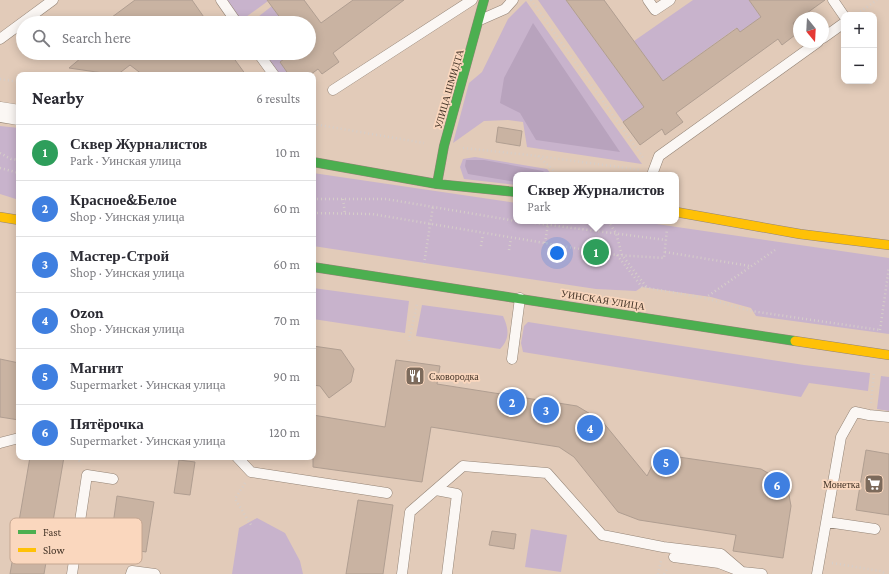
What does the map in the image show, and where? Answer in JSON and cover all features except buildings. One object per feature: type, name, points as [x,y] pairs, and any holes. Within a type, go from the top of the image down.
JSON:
[{"type":"street","name":"УЛИЦА ШМИДТА","points":[[437,184],[444,146],[484,0]]},
{"type":"street","points":[[0,112],[16,115]]},
{"type":"street","points":[[316,163],[437,184],[513,192]]},
{"type":"street","points":[[679,213],[800,234],[889,245]]},
{"type":"street","points":[[0,217],[16,220]]},
{"type":"street","name":"УИНСКАЯ УЛИЦА","points":[[316,267],[889,355]]},
{"type":"lane","points":[[31,16],[53,0]]},
{"type":"lane","points":[[221,0],[232,16]]},
{"type":"lane","points":[[333,90],[472,0]]},
{"type":"lane","points":[[479,20],[506,9],[513,0]]},
{"type":"lane","points":[[648,0],[655,10],[670,0]]},
{"type":"lane","points":[[833,0],[841,12]]},
{"type":"lane","points":[[829,34],[841,25]]},
{"type":"lane","points":[[0,39],[16,27]]},
{"type":"lane","points":[[655,172],[660,156],[810,48]]},
{"type":"lane","points":[[263,60],[272,72]]},
{"type":"lane","points":[[512,359],[520,298]]},
{"type":"lane","points":[[817,574],[841,437],[855,412],[889,417]]},
{"type":"lane","points":[[0,443],[16,439]]},
{"type":"lane","points":[[240,460],[251,472],[387,493]]},
{"type":"lane","points":[[402,574],[410,512],[463,466],[547,473],[602,535],[663,546],[721,554],[742,573]]},
{"type":"lane","points":[[80,518],[87,475],[113,479]]},
{"type":"lane","points":[[436,490],[457,494],[447,574]]},
{"type":"lane","points":[[827,522],[875,529]]},
{"type":"lane","points":[[674,557],[719,563],[742,573],[762,574]]},
{"type":"lane","points":[[72,574],[74,564]]},
{"type":"lane","points":[[131,574],[132,571],[155,574]]},
{"type":"path","points":[[531,0],[653,172]]},
{"type":"path","points":[[860,12],[877,0]]},
{"type":"path","points":[[0,79],[16,82]]},
{"type":"path","points":[[316,125],[444,146],[538,156],[641,172]]},
{"type":"path","points":[[0,153],[11,159],[16,160]]},
{"type":"path","points":[[538,156],[555,172]]},
{"type":"path","points":[[0,168],[16,172]]},
{"type":"path","points":[[316,199],[386,199],[513,220]]},
{"type":"path","points":[[343,199],[345,214]]},
{"type":"path","points":[[316,213],[372,214],[430,223],[483,234],[616,255],[664,258],[667,227]]},
{"type":"path","points":[[424,264],[430,223]]},
{"type":"path","points":[[545,243],[548,224],[616,232],[666,240]]},
{"type":"path","points":[[610,224],[616,232],[622,255],[648,289]]},
{"type":"path","points":[[481,246],[483,234]]},
{"type":"path","points":[[705,298],[750,266],[800,234]]},
{"type":"path","points":[[509,250],[511,238]]},
{"type":"path","points":[[664,252],[750,266]]},
{"type":"path","points":[[616,255],[642,287],[648,289],[705,298],[751,311],[880,332],[889,267]]},
{"type":"path","points":[[409,341],[417,304]]},
{"type":"path","points":[[251,472],[235,499],[252,525]]},
{"type":"path","points":[[819,561],[880,571],[886,574]]},
{"type":"shaded area","points":[[224,0],[268,1],[247,16],[235,16]]},
{"type":"shaded area","points":[[538,0],[566,0],[644,107],[623,122]]},
{"type":"shaded area","points":[[693,0],[749,0],[761,17],[740,32],[736,28],[682,67],[665,84],[634,41]]},
{"type":"shaded area","points":[[526,1],[642,164],[527,147],[523,122],[508,120],[484,121],[453,143],[469,83],[482,72],[508,19]]},
{"type":"shaded area","points":[[272,6],[279,16],[259,16]]},
{"type":"shaded area","points":[[533,23],[620,152],[536,140],[520,113],[500,103],[504,78]]},
{"type":"shaded area","points":[[267,60],[283,60],[280,62],[287,72],[277,72]]},
{"type":"shaded area","points":[[0,126],[16,128],[16,199],[0,194]]},
{"type":"shaded area","points":[[475,157],[547,169],[550,172],[513,172],[513,185],[464,179],[460,167],[463,159]]},
{"type":"shaded area","points":[[466,160],[484,160],[544,172],[513,172],[513,182],[468,174],[465,166]]},
{"type":"shaded area","points":[[316,173],[513,203],[513,224],[657,224],[889,258],[889,334],[756,316],[751,308],[711,297],[642,287],[636,291],[596,289],[316,246]]},
{"type":"shaded area","points":[[316,288],[409,301],[405,333],[316,319]]},
{"type":"shaded area","points":[[422,305],[503,316],[508,334],[506,341],[500,349],[416,336]]},
{"type":"shaded area","points":[[528,322],[804,365],[870,373],[868,391],[809,383],[801,397],[523,352],[521,343],[524,326]]},
{"type":"shaded area","points":[[881,376],[889,377],[889,411],[877,409]]},
{"type":"shaded area","points":[[257,518],[285,533],[300,561],[303,574],[232,574],[239,528]]},
{"type":"shaded area","points":[[531,529],[567,535],[561,572],[525,567]]},
{"type":"traffic: fast","points":[[437,184],[444,146],[484,0]]},
{"type":"traffic: fast","points":[[316,163],[437,184],[513,192]]},
{"type":"traffic: fast","points":[[316,267],[795,341]]},
{"type":"traffic: slow","points":[[679,213],[800,234],[889,245]]},
{"type":"traffic: slow","points":[[0,217],[16,220]]},
{"type":"traffic: slow","points":[[795,341],[889,355]]},
{"type":"place","name":"Сквер Журналистов","points":[[596,252]]},
{"type":"place","name":"Сковородка","points":[[415,376]]},
{"type":"place","name":"Красное&Белое","points":[[512,402]]},
{"type":"place","name":"Мастер-Строй","points":[[546,410]]},
{"type":"place","name":"Ozon","points":[[590,428]]},
{"type":"place","name":"Магнит","points":[[666,462]]},
{"type":"place","name":"Монетка","points":[[874,484]]},
{"type":"place","name":"Пятёрочка","points":[[777,485]]}]
